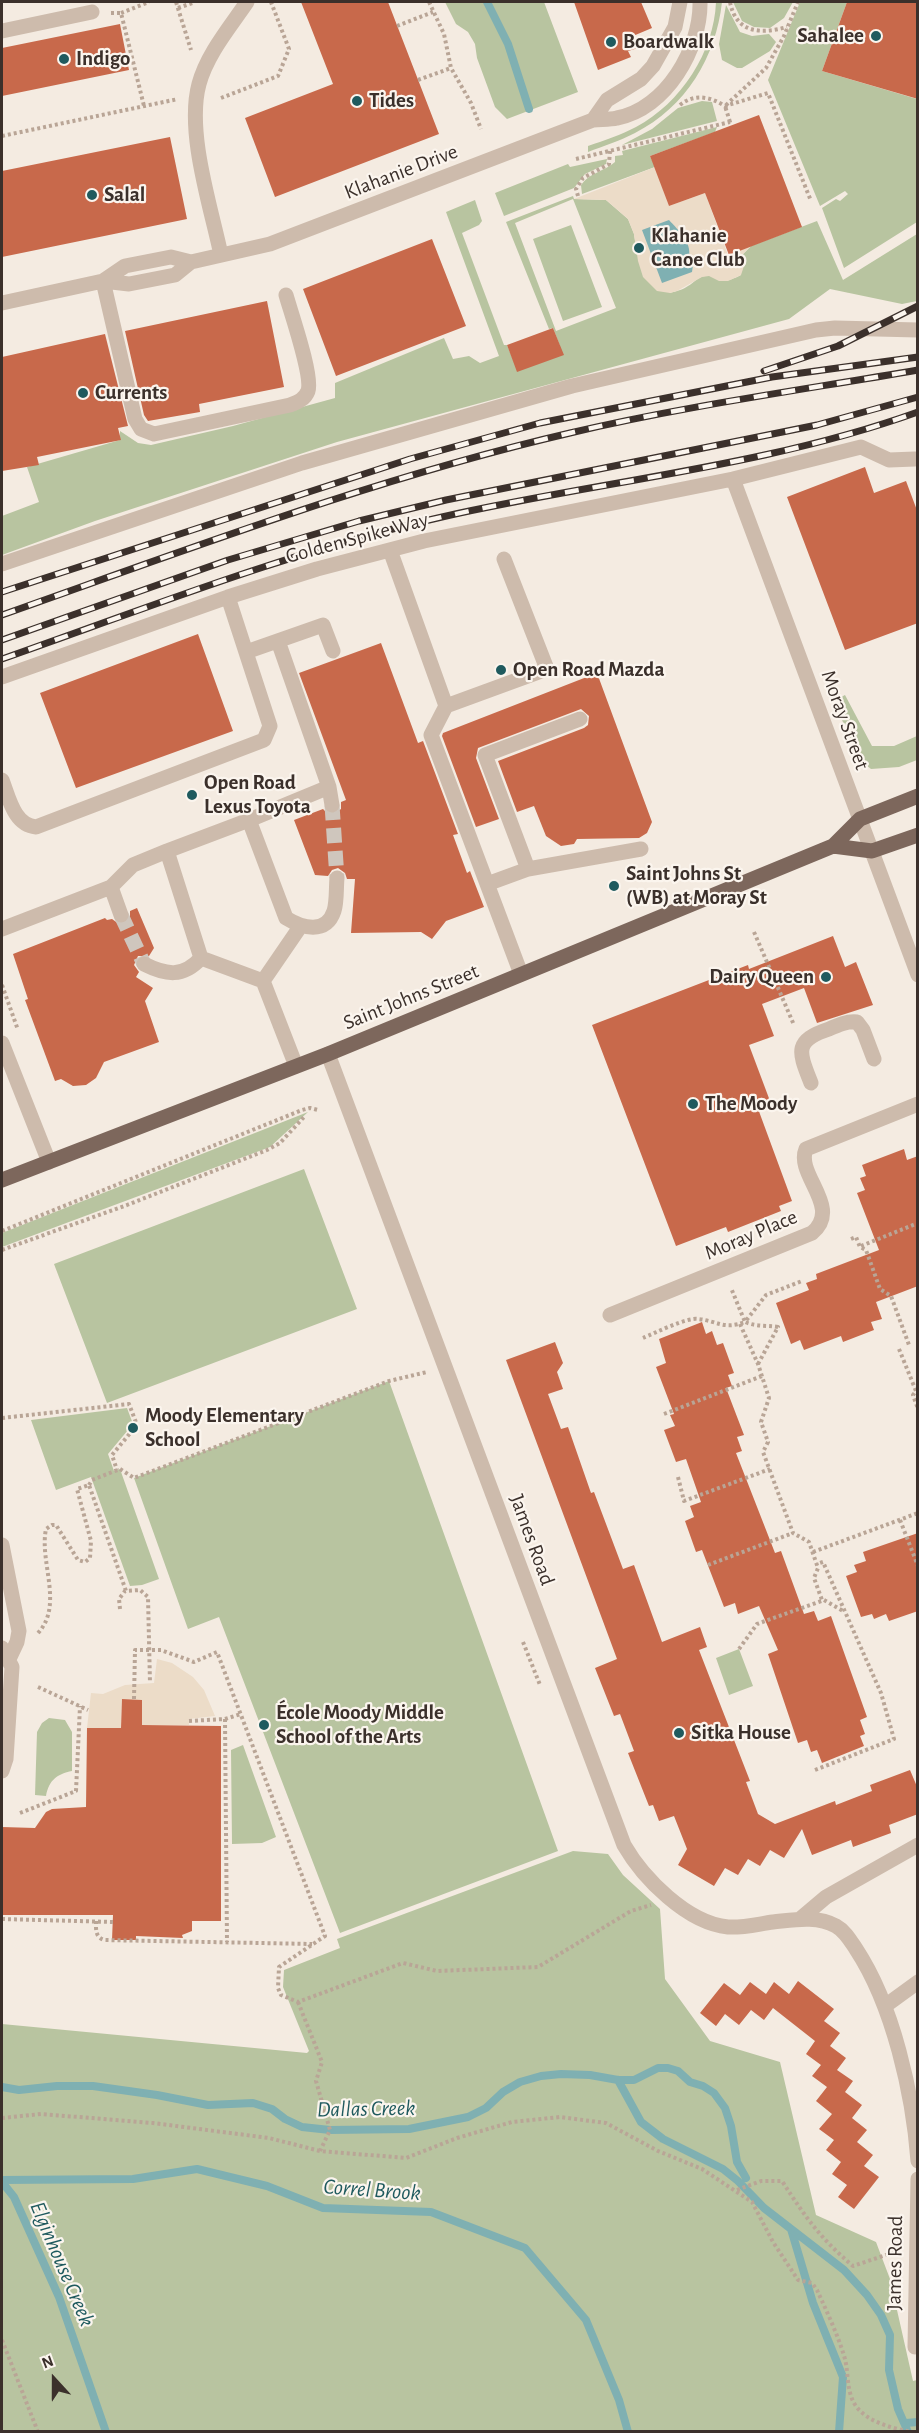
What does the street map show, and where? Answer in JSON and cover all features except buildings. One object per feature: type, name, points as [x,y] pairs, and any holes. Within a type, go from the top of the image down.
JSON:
[{"type":"main road","name":"Saint Johns Street","points":[[2,1180],[328,1054],[833,846],[860,819],[918,796]]},
{"type":"main road","name":"Saint Johns Street","points":[[833,846],[872,851],[918,835]]},
{"type":"street","points":[[221,255],[198,145],[196,96],[207,62],[247,2]]},
{"type":"street","name":"Klahanie Drive","points":[[593,120],[607,100],[641,79],[653,66],[675,27],[680,2]]},
{"type":"street","name":"Klahanie Drive","points":[[2,303],[103,281],[129,284],[175,275],[191,262],[270,243],[593,120],[618,118],[637,111],[660,94],[676,75],[690,50],[699,27],[700,2]]},
{"type":"street","points":[[2,31],[92,12]]},
{"type":"street","points":[[103,281],[135,419],[141,429],[154,434],[290,405],[303,398],[307,393],[309,378],[286,295]]},
{"type":"street","points":[[2,564],[302,463],[572,386],[816,330],[836,327],[918,330]]},
{"type":"street","name":"Golden Spike Way","points":[[2,677],[228,597],[317,569],[390,550],[534,517],[733,479],[861,447],[889,460],[915,459]]},
{"type":"street","name":"Moray Street","points":[[733,479],[918,975]]},
{"type":"street","points":[[390,550],[446,706]]},
{"type":"street","points":[[504,559],[547,669],[446,706],[431,735],[521,974]]},
{"type":"street","points":[[2,780],[20,822],[36,827],[264,740],[270,726],[228,597]]},
{"type":"street","points":[[246,652],[323,625],[333,651]]},
{"type":"street","points":[[278,641],[329,787],[332,805]]},
{"type":"street","points":[[528,868],[485,755],[580,718]]},
{"type":"street","points":[[2,929],[111,887],[133,865],[329,787]]},
{"type":"street","points":[[249,820],[286,918],[300,927],[316,927],[326,924],[334,911],[337,878]]},
{"type":"street","points":[[487,884],[528,868],[641,849]]},
{"type":"street","points":[[166,851],[201,958]]},
{"type":"street","points":[[111,887],[122,915]]},
{"type":"street","points":[[263,981],[300,927]]},
{"type":"street","points":[[144,964],[159,971],[176,973],[192,968],[201,958]]},
{"type":"street","points":[[201,958],[263,981],[296,1066]]},
{"type":"street","points":[[811,1083],[800,1052],[802,1044],[814,1034],[854,1022],[863,1030],[874,1059]]},
{"type":"street","points":[[2,1042],[48,1162]]},
{"type":"street","name":"James Road","points":[[328,1054],[624,1845],[643,1874],[672,1899],[701,1918],[720,1925],[737,1927],[800,1919],[821,1920],[836,1926],[846,1934],[874,1979],[885,2006],[905,2079],[918,2161]]},
{"type":"street","name":"Moray Place","points":[[610,1315],[812,1233],[820,1225],[822,1211],[805,1162],[806,1149],[918,1104]]},
{"type":"street","points":[[2,1545],[19,1631],[17,1642],[5,1653],[12,1667],[6,1759],[2,1771]]},
{"type":"street","points":[[800,1919],[826,1897],[915,1851]]},
{"type":"street","points":[[885,2006],[918,1982]]},
{"type":"street","name":"James Road","points":[[915,2347],[918,2179]]},
{"type":"path","points":[[92,12],[121,13],[149,2]]},
{"type":"path","points":[[176,2],[193,54]]},
{"type":"path","points":[[178,8],[195,2]]},
{"type":"path","points":[[221,98],[278,76],[289,49],[271,2]]},
{"type":"path","points":[[429,2],[444,34],[451,68],[471,103],[481,129]]},
{"type":"path","points":[[730,2],[740,23],[754,31],[771,32],[788,27]]},
{"type":"path","points":[[725,106],[766,68],[788,27],[798,2]]},
{"type":"path","points":[[397,26],[433,12]]},
{"type":"path","points":[[121,13],[144,106]]},
{"type":"path","points":[[418,80],[451,68]]},
{"type":"path","points":[[725,106],[768,93],[811,201]]},
{"type":"path","points":[[2,136],[196,96]]},
{"type":"path","points":[[576,159],[731,124],[725,106],[713,98],[694,98],[685,101],[675,109]]},
{"type":"path","points":[[578,196],[576,189],[583,178],[609,164],[610,151]]},
{"type":"path","points":[[754,932],[802,1044]]},
{"type":"path","points":[[2,1231],[302,1110],[310,1108],[318,1110]]},
{"type":"path","points":[[2,1250],[127,1205],[267,1150],[280,1143],[304,1117]]},
{"type":"path","points":[[860,1247],[918,1223]]},
{"type":"path","points":[[851,1239],[856,1237],[860,1247],[866,1250],[880,1289],[891,1296],[909,1346]]},
{"type":"path","points":[[643,1338],[696,1318],[721,1326],[742,1323],[766,1295],[802,1281]]},
{"type":"path","points":[[731,1288],[769,1398],[761,1422],[768,1442],[763,1452],[793,1533],[809,1542],[813,1552],[818,1568],[814,1578],[822,1600],[844,1612]]},
{"type":"path","points":[[742,1323],[756,1327],[767,1325],[778,1328],[758,1364]]},
{"type":"path","points":[[899,1349],[916,1391],[913,1395],[918,1409]]},
{"type":"path","points":[[35,1636],[44,1625],[49,1613],[46,1529],[56,1525],[78,1560],[85,1562],[90,1558],[91,1541],[76,1489],[120,1469],[134,1478],[389,1382],[446,1369]]},
{"type":"path","points":[[663,1414],[762,1376]]},
{"type":"path","points":[[2,1418],[129,1404],[137,1425],[112,1455],[117,1470]]},
{"type":"path","points":[[678,1477],[684,1501],[770,1469]]},
{"type":"path","points":[[89,1485],[126,1590]]},
{"type":"path","points":[[813,1552],[918,1513]]},
{"type":"path","points":[[900,1520],[918,1566]]},
{"type":"path","points":[[708,1564],[793,1533]]},
{"type":"path","points":[[815,1770],[894,1739],[881,1693],[823,1562],[817,1564]]},
{"type":"path","points":[[120,1609],[119,1599],[126,1590]]},
{"type":"path","points":[[126,1590],[140,1590],[148,1597],[150,1683]]},
{"type":"path","points":[[739,1649],[757,1624],[822,1600]]},
{"type":"path","points":[[523,1642],[540,1685]]},
{"type":"path","points":[[134,1699],[135,1650],[175,1653],[194,1662],[217,1652],[325,1936],[279,1967],[280,1995],[298,2002],[403,1963],[437,1971],[538,1967],[631,1911],[672,1899]]},
{"type":"path","points":[[38,1688],[88,1710]]},
{"type":"path","points":[[20,1813],[76,1791],[80,1706]]},
{"type":"path","points":[[189,1721],[225,1719],[241,1714]]},
{"type":"path","points":[[225,1719],[227,1942]]},
{"type":"path","points":[[2,1919],[113,1922]]},
{"type":"path","points":[[96,1921],[96,1932],[104,1940],[313,1944]]},
{"type":"path","points":[[298,2002],[322,2062],[316,2081],[330,2130],[321,2151]]},
{"type":"path","points":[[2,2118],[41,2114],[153,2123],[269,2138],[321,2151],[406,2158],[457,2138],[512,2122],[560,2117],[606,2123],[658,2151],[702,2169],[752,2202],[773,2242],[798,2280],[812,2283],[817,2290],[845,2361],[854,2403],[863,2414],[887,2426],[912,2432]]},
{"type":"path","points":[[737,2190],[761,2181],[782,2181],[809,2222],[827,2243],[854,2266],[916,2245]]},
{"type":"path","points":[[2,2340],[38,2432]]},
{"type":"green space","points":[[445,2],[544,2],[578,92],[507,119],[495,107],[477,58],[475,44],[468,32],[456,24]]},
{"type":"green space","points":[[716,2],[722,2],[713,42],[705,61],[683,95],[653,122],[629,136],[588,152],[588,146],[625,132],[652,117],[681,90],[702,57],[714,21]]},
{"type":"green space","points":[[733,2],[793,2],[784,18],[770,28],[754,27],[742,21]]},
{"type":"green space","points":[[800,2],[847,2],[822,71],[917,99],[917,222],[844,268],[822,208],[836,199],[840,201],[848,194],[845,191],[820,206],[768,80]]},
{"type":"green space","points":[[726,5],[740,32],[752,36],[769,34],[776,42],[770,51],[742,68],[737,68],[722,60],[719,44]]},
{"type":"green space","points":[[702,101],[712,102],[717,121],[622,145],[652,129],[678,108]]},
{"type":"green space","points":[[717,127],[715,132],[650,156],[655,167],[582,194],[581,185],[584,181],[615,162],[615,156],[623,155],[622,151]]},
{"type":"green space","points":[[607,159],[606,164],[585,174],[574,188],[504,216],[495,193],[568,164],[570,167]]},
{"type":"green space","points":[[573,196],[574,199],[606,200],[628,219],[636,248],[670,293],[702,277],[710,276],[723,281],[733,279],[741,275],[738,259],[751,246],[817,221],[843,280],[917,234],[917,301],[902,304],[830,289],[789,319],[337,442],[95,521],[2,555],[2,516],[39,502],[27,467],[120,440],[120,431],[138,443],[151,445],[233,426],[335,398],[335,383],[444,338],[453,359],[469,356],[480,363],[499,356],[446,212],[475,200],[482,221],[479,225],[462,233],[504,345],[507,345],[514,362],[560,346],[553,328],[549,329],[506,222]],"holes":[[[573,199],[616,308],[556,331],[515,223]]]},
{"type":"green space","points":[[571,225],[602,307],[563,321],[533,239]]},
{"type":"green space","points":[[845,695],[872,746],[894,746],[917,736],[917,760],[899,767],[871,769],[861,761],[836,707],[839,698]]},
{"type":"green space","points":[[308,1112],[270,1147],[2,1247],[2,1233]]},
{"type":"green space","points":[[304,1169],[357,1309],[107,1403],[54,1264]]},
{"type":"green space","points":[[389,1381],[558,1851],[340,1933],[219,1617],[188,1629],[134,1478]]},
{"type":"green space","points":[[127,1408],[133,1424],[108,1454],[114,1471],[120,1469],[159,1579],[142,1585],[130,1586],[91,1477],[56,1490],[31,1420]]},
{"type":"green space","points":[[739,1649],[753,1686],[729,1695],[716,1658]]},
{"type":"green space","points":[[49,1718],[65,1720],[72,1732],[72,1771],[54,1779],[46,1796],[35,1795],[37,1732],[42,1723]]},
{"type":"green space","points":[[243,1745],[276,1837],[262,1843],[232,1844],[231,1750]]},
{"type":"green space","points":[[573,1851],[608,1854],[623,1875],[660,1909],[665,1979],[710,2041],[780,2062],[816,2215],[876,2242],[890,2279],[913,2381],[917,2380],[917,2431],[2,2431],[2,2024],[307,2053],[309,2051],[283,1987],[284,1970],[340,1948],[337,1939]]},
{"type":"shaded area","points":[[655,167],[669,206],[705,193],[728,255],[751,246],[738,259],[739,263],[744,266],[741,275],[728,281],[719,281],[709,276],[702,277],[677,291],[670,293],[657,291],[643,277],[634,234],[628,219],[606,200],[574,199]]},
{"type":"shaded area","points":[[157,1659],[172,1663],[193,1677],[204,1690],[215,1716],[189,1719],[189,1725],[142,1725],[141,1700],[122,1699],[121,1728],[87,1728],[91,1693],[103,1694],[125,1685],[154,1683]]},
{"type":"water","points":[[669,220],[686,241],[689,257],[694,258],[692,272],[662,283],[642,230]]},
{"type":"waterway","points":[[487,2],[508,44],[529,109]]},
{"type":"waterway","name":"Dallas Creek","points":[[2,2087],[19,2090],[57,2086],[93,2086],[208,2105],[253,2103],[272,2109],[285,2119],[302,2127],[330,2130],[409,2129],[468,2117],[486,2108],[503,2092],[520,2082],[541,2076],[590,2075],[618,2080],[634,2080],[658,2068],[668,2068],[678,2071],[690,2082],[714,2093],[725,2108],[731,2126],[737,2162],[746,2178]]},
{"type":"waterway","name":"Dallas Creek","points":[[618,2080],[641,2122],[663,2139],[723,2169],[764,2208],[844,2270],[867,2295],[881,2315],[890,2335],[889,2370],[898,2409],[908,2432]]},
{"type":"waterway","name":"Correl Brook","points":[[2,2180],[133,2179],[197,2169],[267,2186],[323,2208],[431,2212],[525,2248],[586,2320],[619,2400],[628,2432]]},
{"type":"waterway","name":"Elginhouse Creek","points":[[2,2182],[14,2197],[59,2297],[106,2432]]},
{"type":"waterway","points":[[791,2229],[813,2303],[843,2377],[839,2432]]},
{"type":"waterway","points":[[906,2423],[918,2422]]},
{"type":"tunnel","points":[[332,805],[337,878]]},
{"type":"tunnel","points":[[121,915],[144,964]]},
{"type":"railway","points":[[764,371],[838,346],[918,306]]},
{"type":"railway","points":[[2,592],[410,459],[540,423],[772,377],[918,357]]},
{"type":"railway","points":[[2,615],[283,516],[498,451],[613,423],[918,370]]},
{"type":"railway","points":[[2,640],[228,560],[359,521],[446,500],[817,425],[918,397]]},
{"type":"railway","points":[[2,659],[275,563],[330,546],[502,504],[682,472],[801,447],[918,412]]},
{"type":"place","name":"Sahalee","points":[[876,36]]},
{"type":"place","name":"Boardwalk","points":[[611,42]]},
{"type":"place","name":"Indigo","points":[[64,59]]},
{"type":"place","name":"Tides","points":[[357,101]]},
{"type":"place","name":"Salal","points":[[92,195]]},
{"type":"place","name":"Klahanie Canoe Club","points":[[639,248]]},
{"type":"place","name":"Currents","points":[[83,393]]},
{"type":"place","name":"Open Road Mazda","points":[[501,670]]},
{"type":"place","name":"Open Road Lexus Toyota","points":[[192,795]]},
{"type":"place","name":"Saint Johns St (WB) at Moray St","points":[[614,886]]},
{"type":"place","name":"Dairy Queen","points":[[826,977]]},
{"type":"place","name":"The Moody","points":[[693,1104]]},
{"type":"place","name":"Moody Elementary School","points":[[133,1428]]},
{"type":"place","name":"École Moody Middle School of the Arts","points":[[264,1725]]},
{"type":"place","name":"Sitka House","points":[[679,1733]]}]
